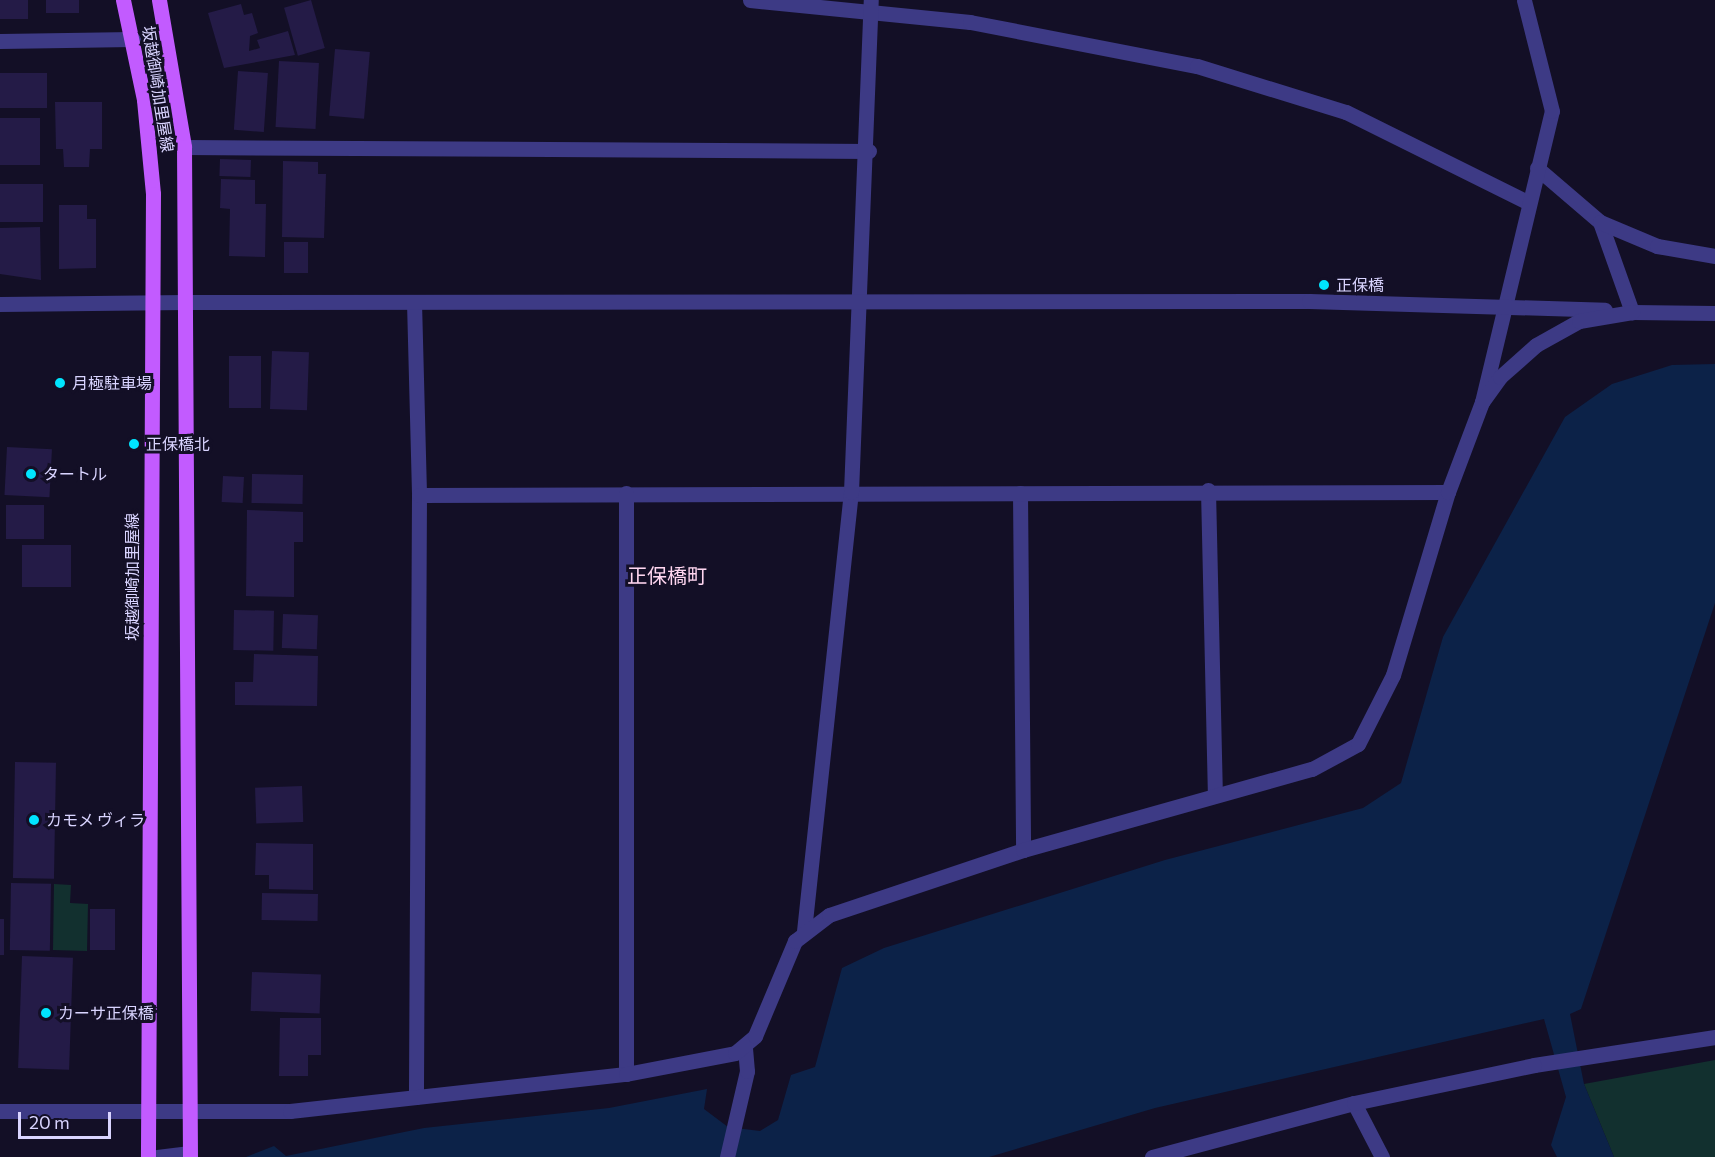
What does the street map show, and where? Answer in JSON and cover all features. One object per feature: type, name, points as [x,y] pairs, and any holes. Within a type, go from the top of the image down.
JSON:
[{"type":"main road","name":"坂越御崎加里屋線","points":[[123,0],[133,39],[152,154],[148,1157]]},
{"type":"main road","name":"坂越御崎加里屋線","points":[[159,0],[184,147],[190,1155]]},
{"type":"street","points":[[750,0],[871,6],[970,22],[1197,66],[1346,112],[1529,203]]},
{"type":"street","points":[[0,1111],[290,1111],[626,1074],[722,1058],[745,1047],[761,1024],[788,952],[804,931],[828,915],[1023,850],[1312,768],[1358,744],[1393,675],[1448,492],[1482,402],[1503,304],[1552,111],[1524,0]]},
{"type":"street","points":[[804,931],[851,492],[863,300],[869,151],[871,6]]},
{"type":"street","points":[[0,41],[133,39]]},
{"type":"street","points":[[184,147],[869,151]]},
{"type":"street","points":[[1537,168],[1600,222],[1657,246],[1715,256]]},
{"type":"street","points":[[1600,222],[1632,312]]},
{"type":"street","points":[[0,304],[863,300],[1503,304],[1632,312],[1715,312]]},
{"type":"street","points":[[414,302],[419,495],[416,1097]]},
{"type":"street","points":[[1482,402],[1536,345],[1579,321],[1632,312]]},
{"type":"street","points":[[419,495],[1020,493],[1208,490],[1448,492]]},
{"type":"street","points":[[1208,490],[1215,795]]},
{"type":"street","points":[[626,493],[626,1074]]},
{"type":"street","points":[[1020,493],[1023,850]]},
{"type":"street","points":[[1152,1157],[1354,1103],[1601,1050],[1715,1037]]},
{"type":"street","points":[[727,1157],[747,1071],[745,1047]]},
{"type":"street","points":[[1354,1103],[1382,1157]]},
{"type":"street","points":[[157,1157],[190,1155]]},
{"type":"green space","points":[[54,884],[71,885],[70,903],[88,904],[87,951],[53,950]]},
{"type":"green space","points":[[1715,1060],[1715,1157],[1614,1157],[1584,1084]]},
{"type":"water","points":[[1715,364],[1715,603],[1581,1009],[1570,1014],[1584,1084],[1614,1157],[1557,1157],[1551,1145],[1566,1097],[1544,1019],[1155,1108],[989,1157],[246,1157],[274,1146],[286,1156],[424,1128],[609,1108],[707,1089],[704,1109],[728,1127],[760,1131],[778,1120],[791,1075],[815,1067],[842,968],[884,948],[1165,860],[1363,808],[1401,783],[1443,637],[1565,417],[1612,384],[1672,365]]},
{"type":"building","points":[[0,0],[28,0],[28,19],[0,19]]},
{"type":"building","points":[[46,0],[79,0],[79,13],[46,13]]},
{"type":"building","points":[[311,0],[325,48],[298,56],[284,8]]},
{"type":"building","points":[[241,4],[244,15],[252,13],[258,33],[250,36],[249,51],[260,48],[257,40],[288,31],[295,55],[224,68],[208,13]]},
{"type":"building","points":[[335,49],[370,52],[364,119],[329,116]]},
{"type":"building","points":[[279,61],[319,63],[315,129],[276,127]]},
{"type":"building","points":[[238,71],[268,73],[264,132],[234,130]]},
{"type":"building","points":[[0,73],[47,73],[47,108],[0,108]]},
{"type":"building","points":[[55,102],[102,102],[102,149],[90,149],[89,167],[64,167],[63,149],[56,149]]},
{"type":"building","points":[[0,118],[40,118],[40,165],[0,165]]},
{"type":"building","points":[[220,159],[251,160],[250,177],[219,176]]},
{"type":"building","points":[[283,161],[318,162],[318,174],[326,174],[324,238],[282,237]]},
{"type":"building","points":[[221,179],[255,180],[255,204],[266,204],[265,257],[229,256],[230,209],[220,208]]},
{"type":"building","points":[[0,184],[43,184],[43,222],[0,222]]},
{"type":"building","points":[[59,205],[87,205],[87,219],[96,219],[96,268],[59,269]]},
{"type":"building","points":[[40,227],[41,280],[0,274],[0,228]]},
{"type":"building","points":[[284,242],[308,242],[308,273],[284,273]]},
{"type":"building","points":[[272,351],[309,352],[307,410],[270,409]]},
{"type":"building","points":[[229,356],[261,356],[261,408],[229,408]]},
{"type":"building","points":[[7,447],[52,449],[49,497],[4,495]]},
{"type":"building","points":[[252,474],[303,475],[302,504],[251,503]]},
{"type":"building","points":[[223,476],[244,477],[243,503],[222,502]]},
{"type":"building","points":[[6,505],[44,505],[44,539],[6,539]]},
{"type":"building","points":[[247,510],[303,512],[303,542],[294,542],[294,597],[246,596]]},
{"type":"building","points":[[22,545],[71,545],[71,587],[22,587]]},
{"type":"building","points":[[234,610],[274,611],[273,651],[233,650]]},
{"type":"building","points":[[283,614],[318,615],[317,649],[282,648]]},
{"type":"building","points":[[254,654],[318,656],[317,706],[235,705],[235,682],[253,682]]},
{"type":"building","name":"カモメ ヴィラ","points":[[15,762],[56,763],[54,879],[13,878]]},
{"type":"building","points":[[302,786],[303,822],[256,824],[255,788]]},
{"type":"building","points":[[256,843],[313,844],[313,890],[269,889],[269,875],[255,875]]},
{"type":"building","points":[[11,883],[51,884],[50,951],[10,950]]},
{"type":"building","points":[[262,893],[318,894],[318,921],[262,920]]},
{"type":"building","points":[[90,909],[115,909],[115,950],[90,950]]},
{"type":"building","points":[[0,919],[4,919],[4,955],[0,955]]},
{"type":"building","name":"カーサ正保橋","points":[[22,956],[73,958],[69,1070],[18,1068]]},
{"type":"building","points":[[252,972],[321,974],[320,1013],[251,1011]]},
{"type":"building","points":[[280,1018],[321,1018],[321,1055],[308,1055],[308,1076],[279,1076]]},
{"type":"place","name":"正保橋","points":[[1324,285]]},
{"type":"place","name":"月極駐車場","points":[[60,383]]},
{"type":"place","name":"正保橋北","points":[[134,444]]},
{"type":"place","name":"タートル","points":[[31,474]]},
{"type":"place","name":"カモメ ヴィラ","points":[[34,820]]},
{"type":"place","name":"カーサ正保橋","points":[[46,1013]]},
{"type":"district","name":"正保橋町","points":[[667,575]]}]
